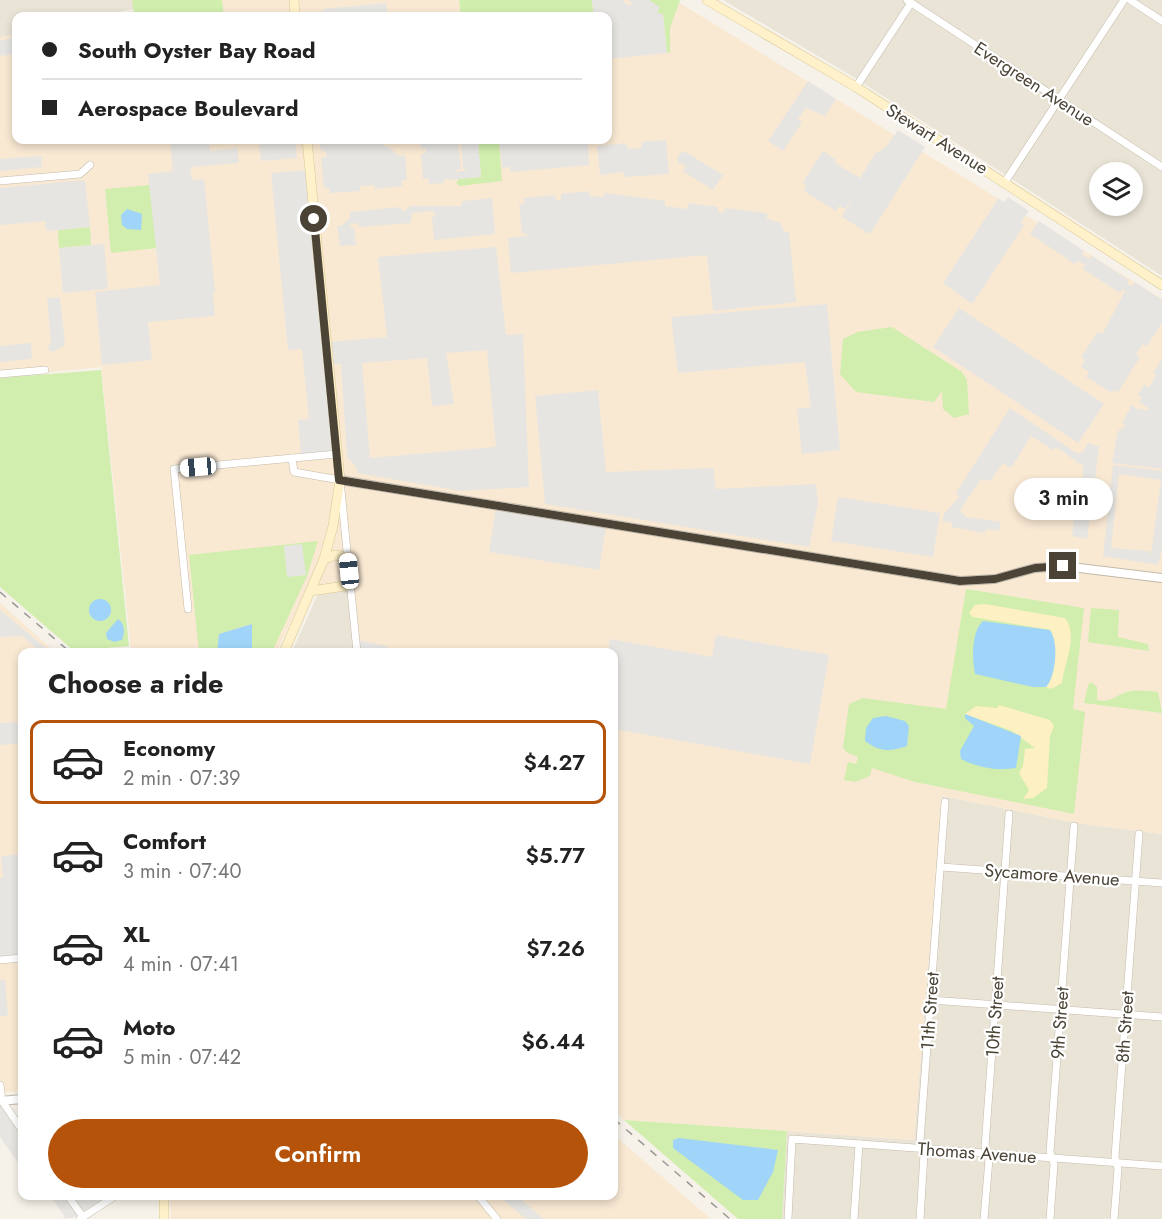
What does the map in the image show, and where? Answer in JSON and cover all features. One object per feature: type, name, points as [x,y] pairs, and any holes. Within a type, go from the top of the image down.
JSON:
[{"type":"main road","name":"Stewart Avenue","points":[[707,0],[856,87],[1162,285]]},
{"type":"main road","points":[[286,648],[324,559],[333,526],[339,480],[307,144]]},
{"type":"main road","points":[[324,559],[335,555],[348,557]]},
{"type":"main road","points":[[311,591],[351,585]]},
{"type":"main road","points":[[164,1200],[164,1219]]},
{"type":"street","points":[[1005,182],[1124,0]]},
{"type":"street","points":[[1130,0],[1162,21]]},
{"type":"street","points":[[856,87],[909,1]]},
{"type":"street","name":"Evergreen Avenue","points":[[909,1],[1162,167]]},
{"type":"street","points":[[0,181],[80,174],[90,165]]},
{"type":"street","points":[[0,374],[45,370]]},
{"type":"street","points":[[188,609],[174,469],[337,454]]},
{"type":"street","points":[[292,459],[294,472],[960,581],[995,579],[1035,568],[1063,566],[1162,578]]},
{"type":"street","points":[[339,480],[357,648]]},
{"type":"street","name":"11th Street","points":[[920,1219],[923,1149],[920,1141],[945,802]]},
{"type":"street","name":"10th Street","points":[[984,1219],[987,1154],[985,1147],[1009,814]]},
{"type":"street","name":"9th Street","points":[[1050,1219],[1061,1009],[1074,826]]},
{"type":"street","name":"8th Street","points":[[1114,1219],[1139,834]]},
{"type":"street","name":"Sycamore Avenue","points":[[941,867],[1162,883]]},
{"type":"street","points":[[0,960],[18,958]]},
{"type":"street","points":[[931,1000],[1162,1017]]},
{"type":"street","points":[[0,1085],[1,1101],[18,1124]]},
{"type":"street","points":[[1,1101],[18,1099]]},
{"type":"street","name":"Thomas Avenue","points":[[788,1219],[792,1139],[1162,1166]]},
{"type":"street","points":[[854,1219],[859,1144]]},
{"type":"street","points":[[71,1200],[82,1218],[109,1200]]},
{"type":"street","points":[[481,1200],[497,1219]]},
{"type":"shaded area","points":[[0,0],[222,0],[224,12],[133,9],[118,12],[12,12],[12,35],[0,38]]},
{"type":"shaded area","points":[[222,0],[675,0],[1162,299],[1162,834],[1076,823],[942,796],[914,1140],[624,1120],[618,1115],[618,648],[355,648],[349,589],[304,593],[279,648],[131,648],[101,367],[0,377],[0,38],[12,35],[12,144],[612,144],[612,12],[224,12]]},
{"type":"shaded area","points":[[592,0],[622,0],[628,5],[633,4],[628,0],[649,0],[660,7],[657,13],[663,14],[667,53],[612,59],[612,12],[594,12]]},
{"type":"shaded area","points":[[723,0],[1162,0],[1162,276],[852,76]]},
{"type":"shaded area","points":[[386,3],[387,12],[323,12],[323,9]]},
{"type":"shaded area","points":[[12,38],[12,54],[0,56],[0,41]]},
{"type":"shaded area","points":[[808,81],[836,99],[825,116],[806,108],[798,119],[802,122],[783,151],[768,141]]},
{"type":"shaded area","points":[[898,130],[925,147],[870,234],[842,217],[854,195],[845,209],[839,206],[836,211],[804,191],[806,185],[803,182],[823,151],[836,160],[835,163],[860,178],[875,154],[886,147]]},
{"type":"shaded area","points":[[666,140],[669,174],[625,177],[624,172],[600,175],[597,146],[626,143],[628,149],[641,148],[642,142]]},
{"type":"shaded area","points":[[170,144],[209,144],[210,151],[237,148],[239,163],[190,167],[192,180],[204,179],[215,292],[213,294],[215,316],[148,322],[152,360],[102,365],[95,292],[160,285],[148,174],[173,171]]},
{"type":"shaded area","points":[[295,144],[297,158],[261,161],[259,145]]},
{"type":"shaded area","points":[[320,144],[350,144],[351,149],[351,144],[383,144],[399,156],[405,155],[407,180],[402,180],[402,186],[375,189],[374,185],[360,186],[360,191],[330,193],[329,188],[324,188],[321,158],[327,157],[325,151],[321,151]]},
{"type":"shaded area","points":[[420,144],[458,144],[461,169],[456,170],[457,172],[469,170],[463,169],[461,144],[478,144],[481,177],[447,180],[445,178],[444,183],[429,184],[428,178],[423,179],[421,154],[426,153],[426,149],[421,149]]},
{"type":"shaded area","points":[[499,144],[588,144],[589,165],[511,172],[510,167],[502,168]]},
{"type":"shaded area","points":[[684,151],[723,175],[713,190],[683,171],[686,166],[678,162],[678,155]]},
{"type":"shaded area","points":[[41,156],[42,167],[0,171],[0,159]]},
{"type":"shaded area","points":[[307,170],[334,451],[301,454],[298,420],[309,419],[302,349],[288,350],[271,173]]},
{"type":"shaded area","points":[[85,180],[90,227],[46,231],[45,221],[0,225],[0,188]]},
{"type":"shaded area","points":[[588,191],[590,196],[603,197],[605,193],[665,201],[665,206],[687,209],[688,203],[718,207],[718,212],[724,213],[725,208],[767,213],[767,219],[779,222],[785,232],[789,232],[796,302],[713,311],[707,255],[511,273],[508,238],[527,236],[526,233],[522,234],[519,204],[524,204],[524,198],[555,195],[556,200],[561,200],[561,194]]},
{"type":"shaded area","points":[[1008,197],[1029,211],[1021,222],[1024,225],[973,303],[969,302],[943,283],[998,199],[1004,202]]},
{"type":"shaded area","points":[[492,198],[495,234],[434,240],[432,217],[436,215],[432,211],[412,213],[411,223],[359,227],[358,223],[352,224],[349,228],[354,228],[356,245],[340,246],[337,226],[342,226],[350,217],[350,212],[401,207],[402,212],[411,206],[461,206],[462,201]]},
{"type":"shaded area","points":[[1039,221],[1084,251],[1082,254],[1089,259],[1092,256],[1129,280],[1127,284],[1132,286],[1135,282],[1162,300],[1162,323],[1147,346],[1143,344],[1136,354],[1140,357],[1118,392],[1115,390],[1112,393],[1086,377],[1089,372],[1081,367],[1085,360],[1081,357],[1098,332],[1103,333],[1125,291],[1123,289],[1120,293],[1083,269],[1085,265],[1078,261],[1075,264],[1030,234]]},
{"type":"shaded area","points":[[104,244],[108,287],[63,293],[59,248]]},
{"type":"shaded area","points":[[496,247],[506,335],[523,334],[529,487],[461,491],[357,473],[357,468],[347,457],[341,364],[332,364],[331,353],[343,352],[331,352],[328,342],[387,337],[378,257]],"holes":[[[487,350],[496,447],[370,458],[362,363],[427,358],[432,406],[454,404],[446,353]]]},
{"type":"shaded area","points":[[60,297],[65,345],[53,352],[48,350],[51,340],[47,298]]},
{"type":"shaded area","points":[[827,304],[840,450],[802,454],[797,409],[811,407],[805,362],[678,373],[671,317]]},
{"type":"shaded area","points":[[959,308],[1104,404],[1078,443],[933,347]]},
{"type":"shaded area","points":[[31,343],[32,359],[0,362],[0,346]]},
{"type":"shaded area","points":[[1162,359],[1162,469],[1112,463],[1118,431],[1125,427],[1123,421],[1132,405],[1137,409],[1151,410],[1139,402],[1142,397],[1138,395],[1144,385],[1149,387],[1156,375],[1153,373]]},
{"type":"shaded area","points":[[598,390],[606,472],[713,468],[716,489],[816,484],[818,503],[809,547],[545,504],[535,396]]},
{"type":"shaded area","points":[[1010,408],[1076,453],[1083,452],[1088,443],[1099,446],[1095,480],[1090,480],[1088,492],[1093,494],[1087,539],[1072,536],[1077,492],[1082,491],[1083,466],[1056,447],[1053,450],[1031,436],[1011,468],[1003,463],[990,481],[981,479],[960,510],[966,517],[1001,522],[999,531],[987,529],[984,533],[952,527],[952,523],[942,521],[944,514],[959,497],[956,493]]},
{"type":"shaded area","points":[[1113,465],[1162,471],[1162,549],[1158,565],[1103,556]],"holes":[[[1119,474],[1161,480],[1151,555],[1149,551],[1111,548]]]},
{"type":"shaded area","points":[[838,497],[940,513],[933,557],[831,541]]},
{"type":"shaded area","points":[[496,508],[606,526],[599,570],[489,552]]},
{"type":"shaded area","points":[[302,544],[306,575],[287,577],[284,546]]},
{"type":"shaded area","points":[[349,589],[355,648],[294,648],[319,592]]},
{"type":"shaded area","points":[[0,603],[51,648],[18,648],[18,1091],[0,1093]]},
{"type":"shaded area","points":[[0,610],[46,648],[36,648],[22,636],[0,637]]},
{"type":"shaded area","points":[[716,635],[829,655],[810,764],[618,730],[618,648],[609,648],[610,639],[712,657]]},
{"type":"shaded area","points":[[357,640],[387,646],[387,648],[358,648]]},
{"type":"shaded area","points":[[18,722],[18,743],[0,745],[0,723]]},
{"type":"shaded area","points":[[942,796],[1076,823],[1162,834],[1162,1219],[782,1219],[787,1131],[914,1140]]},
{"type":"shaded area","points":[[18,854],[18,955],[0,957],[0,878],[3,877],[1,856]]},
{"type":"shaded area","points":[[0,980],[5,980],[8,1016],[0,1016]]},
{"type":"shaded area","points":[[0,1101],[18,1127],[18,1162],[0,1137]]},
{"type":"shaded area","points":[[618,1138],[711,1219],[171,1219],[170,1200],[618,1200]]},
{"type":"shaded area","points":[[53,1200],[69,1200],[81,1216],[62,1219],[65,1217]]},
{"type":"shaded area","points":[[72,1200],[106,1200],[83,1216]]},
{"type":"shaded area","points":[[504,1200],[522,1200],[544,1219],[526,1219]]},
{"type":"green space","points":[[132,0],[222,0],[224,12],[134,12]]},
{"type":"green space","points":[[459,0],[592,0],[594,12],[588,12],[460,12]]},
{"type":"green space","points":[[649,0],[680,0],[670,28],[670,52],[667,53],[663,14],[657,14]]},
{"type":"green space","points":[[478,144],[499,144],[502,181],[460,186],[456,183],[459,179],[481,177]]},
{"type":"green space","points":[[150,185],[157,248],[111,253],[105,189]]},
{"type":"green space","points":[[90,227],[91,245],[59,248],[58,230]]},
{"type":"green space","points":[[892,327],[962,372],[967,380],[969,414],[954,418],[943,409],[942,391],[934,402],[856,392],[840,374],[843,339],[857,332]]},
{"type":"green space","points":[[101,370],[129,646],[71,648],[0,587],[0,378]]},
{"type":"green space","points":[[318,541],[307,576],[274,648],[252,648],[252,624],[219,634],[217,648],[199,648],[189,555]]},
{"type":"green space","points":[[966,589],[1084,608],[1073,709],[1085,712],[1074,814],[915,782],[872,768],[870,776],[855,782],[844,780],[848,762],[856,764],[858,757],[846,752],[843,747],[849,704],[863,698],[946,709]]},
{"type":"green space","points":[[1091,608],[1119,610],[1118,637],[1148,644],[1149,651],[1088,642]]},
{"type":"green space","points":[[1091,682],[1097,687],[1097,700],[1101,701],[1132,691],[1158,692],[1162,713],[1084,703],[1088,685]]},
{"type":"green space","points":[[624,1120],[787,1131],[782,1219],[738,1219]]},
{"type":"sand","points":[[985,604],[1065,618],[1069,625],[1071,641],[1062,683],[1051,689],[1046,687],[1054,667],[1050,630],[973,617],[969,613],[975,605]]},
{"type":"sand","points":[[999,705],[1050,720],[1054,726],[1050,736],[1047,788],[1033,798],[1023,799],[1029,790],[1019,773],[1023,766],[1025,749],[1035,748],[1012,731],[965,714],[976,706],[997,708]]},
{"type":"water","points":[[127,209],[142,214],[141,230],[127,229],[122,225],[121,215]]},
{"type":"water","points":[[100,599],[108,602],[111,610],[108,618],[100,621],[92,618],[89,610],[92,602]]},
{"type":"water","points":[[118,619],[124,628],[124,634],[122,640],[114,642],[107,639],[106,633]]},
{"type":"water","points":[[983,621],[1050,630],[1055,643],[1055,659],[1052,675],[1046,687],[1033,687],[975,674],[974,639]]},
{"type":"water","points":[[252,624],[252,648],[217,648],[219,634]]},
{"type":"water","points":[[965,714],[1021,736],[1016,768],[988,768],[961,759],[960,751],[974,726],[965,718]]},
{"type":"water","points":[[886,716],[905,721],[909,726],[907,746],[885,750],[865,741],[866,728],[873,718]]},
{"type":"water","points":[[679,1138],[778,1150],[773,1172],[758,1200],[743,1200],[673,1148],[673,1140]]},
{"type":"railway","points":[[0,592],[65,648]]},
{"type":"railway","points":[[618,1122],[730,1219]]},
{"type":"route","points":[[314,219],[339,480],[960,581],[995,579],[1035,568],[1063,566]]}]
